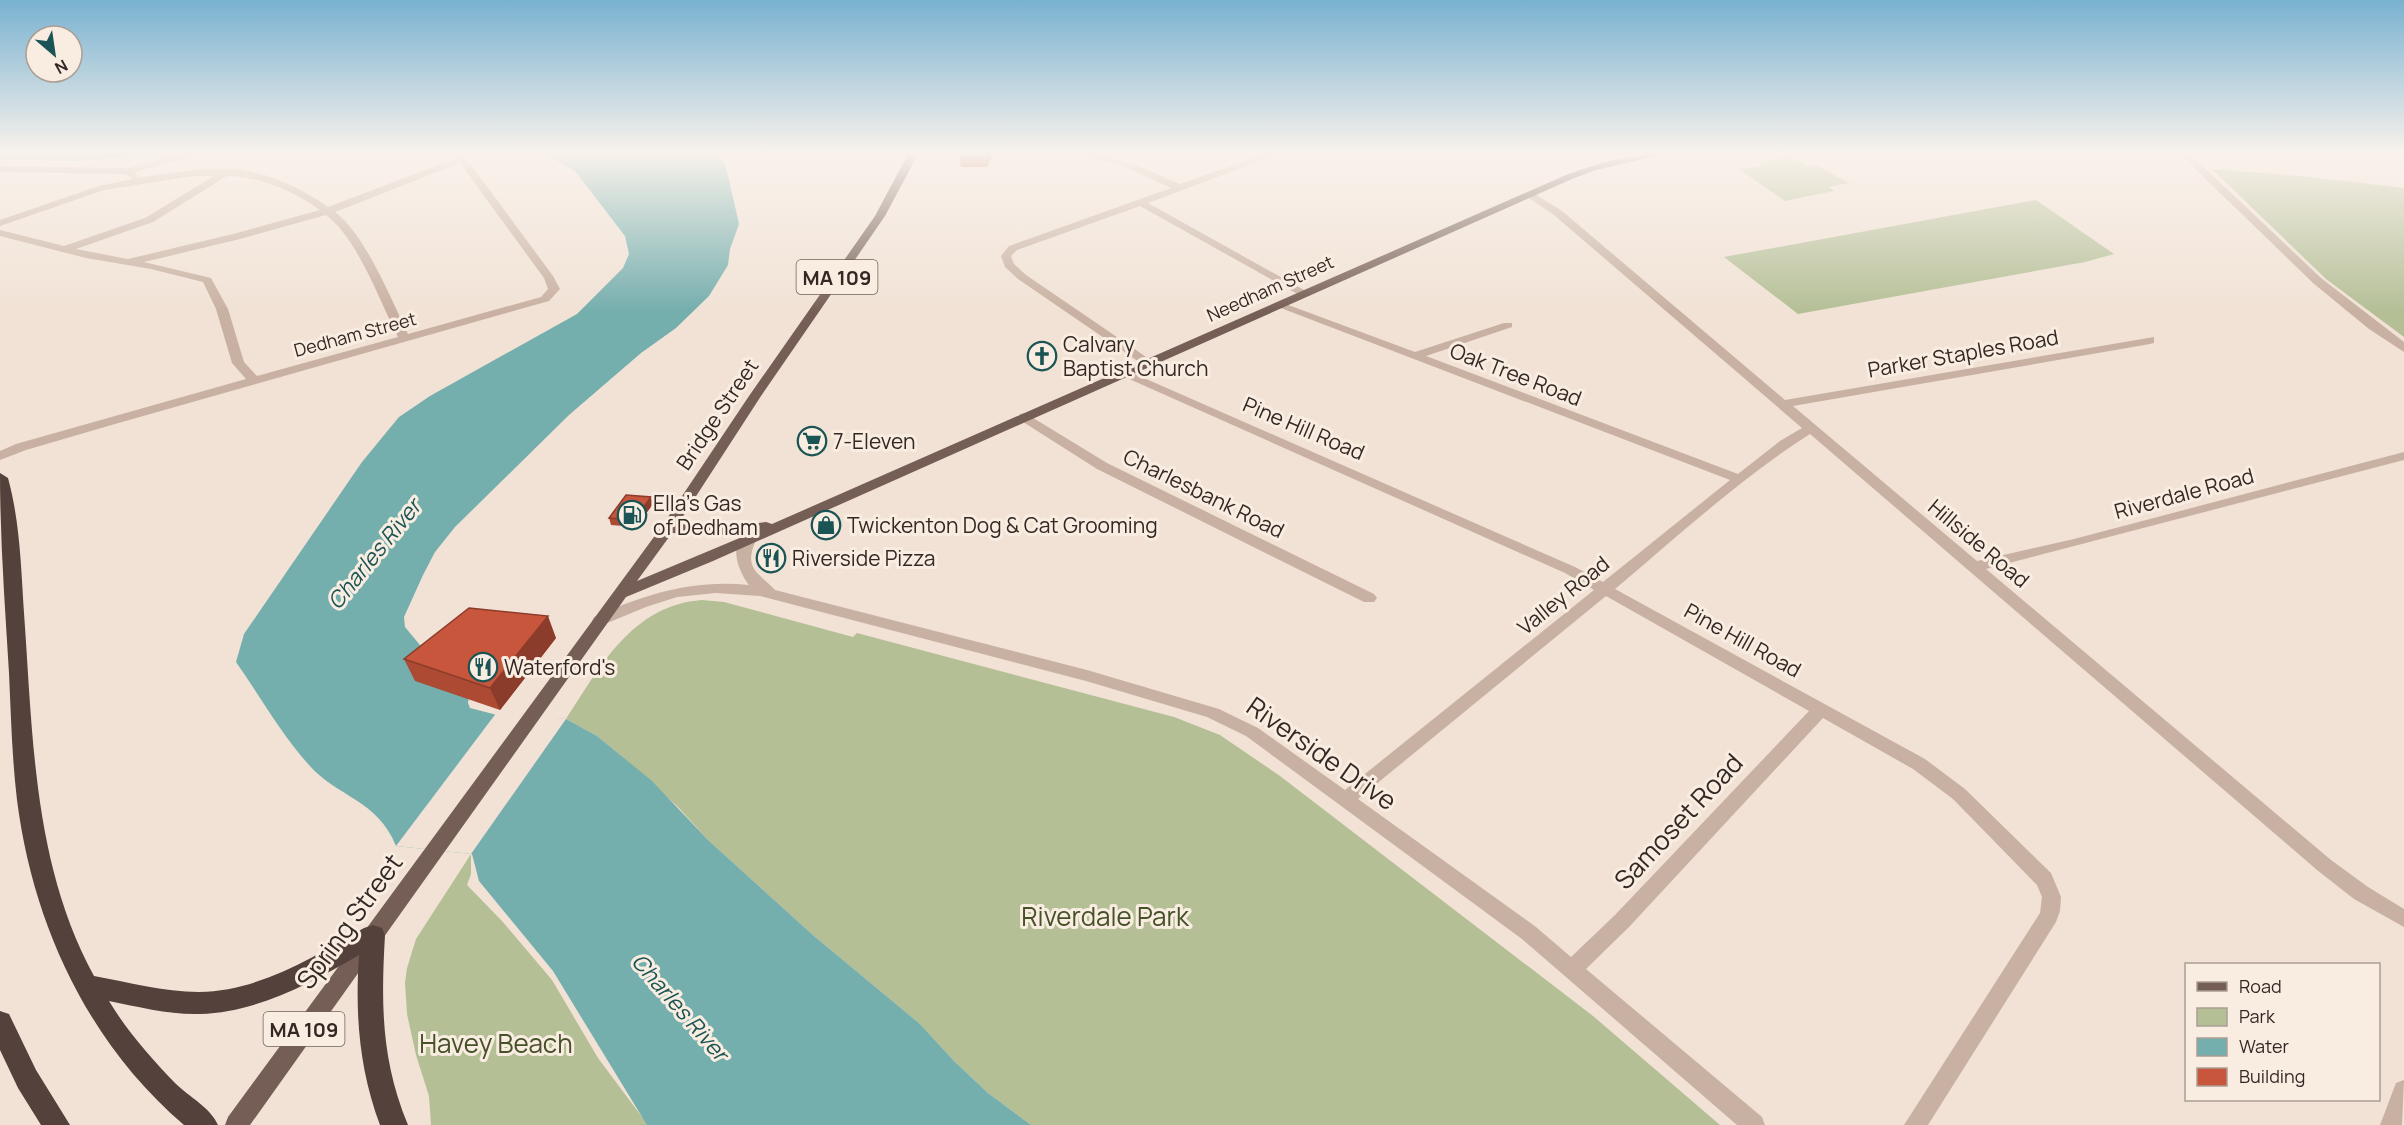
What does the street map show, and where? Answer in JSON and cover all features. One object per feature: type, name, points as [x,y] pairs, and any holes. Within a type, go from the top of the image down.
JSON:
[{"type":"highway","points":[[0,478],[5,496],[11,542],[28,801],[38,853],[54,912],[86,985],[133,1056],[167,1094],[204,1125]]},
{"type":"highway","points":[[86,985],[181,1002],[220,1001],[244,997],[286,982],[373,934]]},
{"type":"highway","points":[[373,934],[369,986],[372,1050],[387,1108],[394,1125]]},
{"type":"highway","points":[[0,1022],[27,1078],[56,1125]]},
{"type":"main road","name":"Bridge Street","points":[[485,779],[668,528],[755,396],[886,206]]},
{"type":"main road","name":"Needham Street","points":[[620,595],[1502,206]]},
{"type":"main road","name":"Needham Street","points":[[668,528],[738,530],[773,524],[800,515]]},
{"type":"main road","name":"Spring Street","points":[[236,1125],[485,779]]},
{"type":"street","points":[[0,223],[48,206]]},
{"type":"street","points":[[66,249],[149,220],[171,206]]},
{"type":"street","points":[[319,206],[338,219],[360,250],[391,307],[405,339]]},
{"type":"street","points":[[129,262],[236,237],[338,206]]},
{"type":"street","name":"Dedham Street","points":[[0,456],[32,444],[254,380],[545,299],[555,289],[496,206]]},
{"type":"street","points":[[1128,206],[1013,248],[1006,256],[1009,265],[1022,277],[1149,363]]},
{"type":"street","points":[[1148,206],[1305,294]]},
{"type":"street","name":"Hillside Road","points":[[1548,206],[2325,865],[2361,893],[2404,919]]},
{"type":"street","points":[[2238,206],[2312,279],[2363,320],[2404,348]]},
{"type":"street","points":[[234,223],[236,237]]},
{"type":"street","points":[[0,233],[207,280],[222,309],[238,363],[254,380]]},
{"type":"street","name":"Oak Tree Road","points":[[1279,305],[1740,479]]},
{"type":"street","points":[[1415,356],[1508,326]]},
{"type":"street","name":"Parker Staples Road","points":[[1782,404],[2150,340]]},
{"type":"street","name":"Pine Hill Road","points":[[1124,374],[1535,553],[1604,588],[1821,709],[1919,764],[1948,784],[2037,871],[2053,898],[2049,916],[1915,1125]]},
{"type":"street","name":"Charlesbank Road","points":[[1025,417],[1102,466],[1369,598]]},
{"type":"street","name":"Valley Road","points":[[1345,800],[1740,479],[1785,444],[1811,428]]},
{"type":"street","name":"Riverdale Road","points":[[1974,567],[2075,543],[2404,456]]},
{"type":"street","name":"Riverside Drive","points":[[749,540],[742,556],[746,573],[755,583],[773,593]]},
{"type":"street","name":"Riverside Drive","points":[[600,621],[648,600],[685,590],[726,587],[773,593],[1087,676],[1213,713],[1252,732],[1529,933],[1754,1125]]},
{"type":"street","name":"Samoset Road","points":[[1572,969],[1622,921],[1821,709]]},
{"type":"street","points":[[2391,1125],[2404,1090]]},
{"type":"green space","points":[[2000,206],[2045,206],[2114,254],[2085,262],[1798,314],[1724,257]]},
{"type":"green space","points":[[2251,206],[2404,206],[2404,337],[2326,279]]},
{"type":"green space","name":"Riverdale Park","points":[[702,600],[724,602],[853,637],[857,633],[1174,717],[1220,735],[1280,776],[1593,1016],[1720,1125],[1031,1125],[988,1093],[920,1024],[814,936],[708,840],[678,807],[620,755],[597,736],[566,719],[606,660],[637,626],[656,613],[677,604]]},
{"type":"green space","name":"Havey Beach","points":[[471,854],[471,874],[467,885],[502,921],[552,980],[598,1058],[648,1125],[431,1125],[429,1096],[416,1055],[407,1014],[405,983],[407,968],[416,939]]},
{"type":"water","name":"Charles River","points":[[602,206],[735,206],[739,224],[730,249],[728,265],[709,296],[676,328],[641,353],[569,415],[455,527],[435,552],[423,575],[404,617],[405,627],[424,650],[470,687],[468,703],[470,708],[497,715],[566,719],[597,736],[652,781],[708,840],[814,936],[920,1024],[988,1093],[1031,1125],[647,1125],[553,971],[479,881],[472,854],[396,846],[379,818],[320,776],[309,765],[280,728],[236,662],[244,634],[362,462],[399,417],[430,396],[577,314],[623,268],[629,254],[625,236]]},
{"type":"pier","points":[[497,712],[566,719],[471,854],[396,846]]},
{"type":"building","points":[[626,495],[651,497],[634,520],[609,518]]},
{"type":"building","points":[[469,608],[548,616],[490,688],[404,659]]},
{"type":"place","name":"Calvary Baptist Church","points":[[1042,356]]},
{"type":"place","name":"7-Eleven","points":[[812,441]]},
{"type":"place","name":"Ella's Gas of Dedham","points":[[632,515]]},
{"type":"place","name":"Twickenton Dog & Cat Grooming","points":[[826,525]]},
{"type":"place","name":"Riverside Pizza","points":[[771,558]]},
{"type":"place","name":"Waterford's","points":[[483,667]]}]
